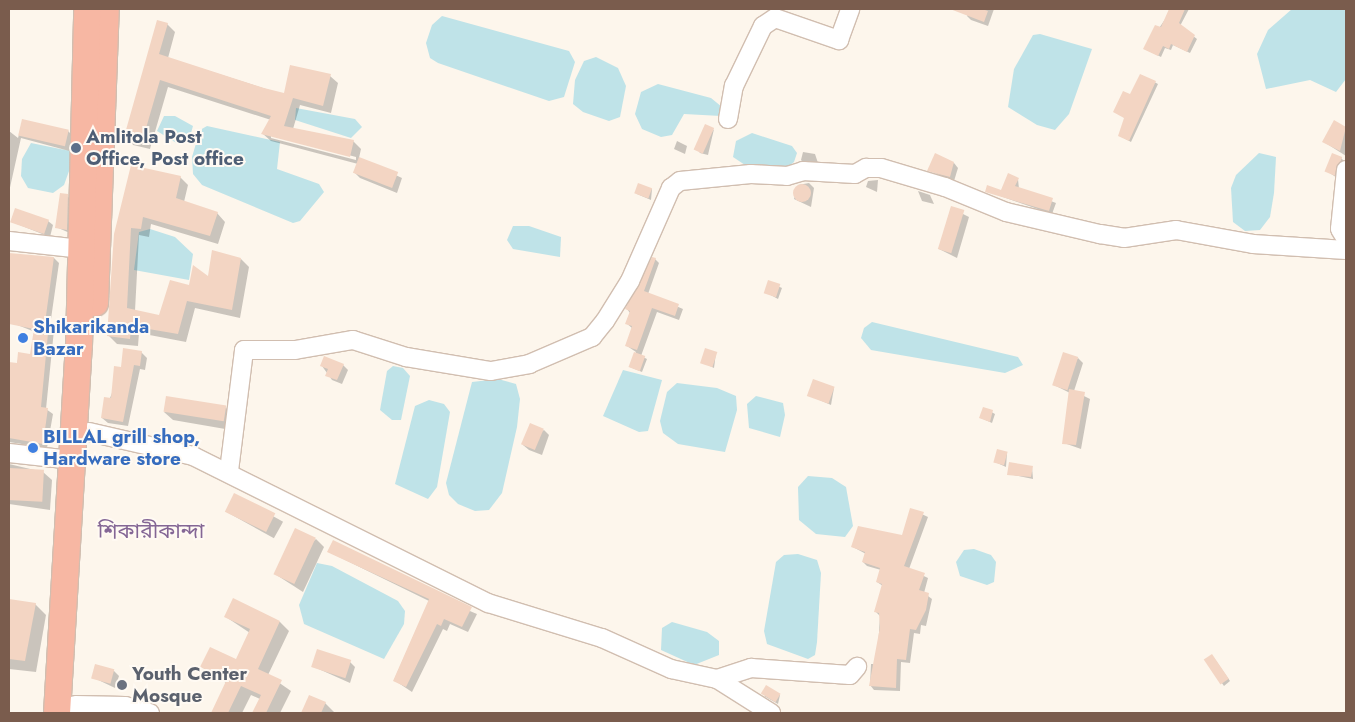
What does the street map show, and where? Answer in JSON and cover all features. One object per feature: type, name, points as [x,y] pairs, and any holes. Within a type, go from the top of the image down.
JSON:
[{"type":"highway","points":[[69,710],[89,432],[87,9]]},
{"type":"highway","points":[[69,710],[71,460],[106,9]]},
{"type":"street","points":[[728,119],[734,86],[763,26],[775,18],[839,40],[850,9]]},
{"type":"street","points":[[229,471],[244,350],[295,350],[353,340],[406,357],[491,371],[529,364],[592,337],[606,322],[630,281],[671,188],[680,181],[751,174],[787,176],[803,171],[855,174],[866,168],[881,168],[1006,212],[1100,234],[1124,238],[1176,230],[1253,244],[1346,250]]},
{"type":"street","points":[[1346,170],[1340,228],[1346,240]]},
{"type":"street","points":[[9,241],[88,249]]},
{"type":"street","points":[[89,432],[193,456],[229,471],[488,603],[602,638],[671,669],[717,679],[771,713]]},
{"type":"street","points":[[9,453],[71,460]]},
{"type":"street","points":[[717,679],[751,668],[850,675],[857,667]]},
{"type":"street","points":[[69,710],[125,706],[150,713]]},
{"type":"water","points":[[1292,9],[1346,9],[1346,79],[1336,92],[1310,80],[1266,89],[1257,54],[1268,30]]},
{"type":"water","points":[[442,16],[569,51],[575,62],[564,97],[549,101],[438,63],[430,58],[426,43],[432,25]]},
{"type":"water","points":[[1040,34],[1092,49],[1069,114],[1055,130],[1037,125],[1008,107],[1014,69],[1033,35]]},
{"type":"water","points":[[596,57],[618,68],[626,86],[620,117],[609,121],[583,112],[573,104],[575,80],[584,61]]},
{"type":"water","points":[[658,84],[711,98],[722,107],[721,116],[684,114],[672,135],[661,137],[642,129],[635,114],[641,92]]},
{"type":"water","points":[[296,108],[355,119],[362,127],[351,138],[295,120]]},
{"type":"water","points":[[164,116],[175,116],[193,126],[189,140],[178,144],[157,131]]},
{"type":"water","points":[[207,126],[280,142],[277,169],[319,184],[324,192],[300,221],[293,223],[202,185],[193,174],[192,157],[200,130]]},
{"type":"water","points":[[752,133],[792,146],[797,153],[794,162],[784,170],[745,165],[733,157],[736,141]]},
{"type":"water","points":[[31,143],[70,151],[73,160],[64,185],[53,193],[28,188],[21,176],[22,159]]},
{"type":"water","points":[[1259,153],[1276,157],[1274,193],[1270,217],[1260,230],[1245,231],[1233,222],[1231,188],[1236,175]]},
{"type":"water","points":[[513,226],[529,226],[561,237],[560,257],[513,249],[507,240]]},
{"type":"water","points":[[150,229],[175,237],[193,254],[189,280],[134,270],[139,232]]},
{"type":"water","points":[[872,322],[1018,357],[1023,365],[1005,373],[871,350],[861,338],[864,328]]},
{"type":"water","points":[[393,366],[403,368],[410,376],[401,420],[392,420],[380,410],[387,371]]},
{"type":"water","points":[[623,370],[662,380],[648,431],[639,432],[603,416]]},
{"type":"water","points":[[498,379],[516,384],[520,399],[517,427],[502,493],[489,510],[475,511],[458,504],[449,495],[446,483],[472,382]]},
{"type":"water","points":[[677,383],[717,388],[736,396],[737,410],[725,452],[678,444],[663,433],[660,421],[667,392]]},
{"type":"water","points":[[756,396],[783,403],[785,415],[780,437],[749,428],[747,404]]},
{"type":"water","points":[[429,400],[444,404],[450,412],[437,487],[428,499],[395,484],[415,406]]},
{"type":"water","points":[[808,476],[832,478],[846,487],[853,526],[845,537],[816,534],[799,520],[798,487]]},
{"type":"water","points":[[974,549],[991,555],[996,562],[994,582],[987,585],[960,576],[956,562],[964,550]]},
{"type":"water","points":[[798,554],[817,560],[821,573],[817,642],[815,655],[808,659],[767,644],[764,631],[776,562],[784,555]]},
{"type":"water","points":[[317,563],[332,566],[398,601],[405,611],[404,624],[384,659],[304,624],[299,605]]},
{"type":"water","points":[[672,622],[707,632],[719,641],[719,655],[694,665],[661,650],[662,628]]},
{"type":"building","points":[[950,9],[982,9],[988,11],[984,22]]},
{"type":"building","points":[[1169,9],[1185,9],[1179,23],[1195,35],[1187,52],[1171,44],[1169,49],[1163,46],[1158,56],[1143,49],[1155,25],[1161,27]]},
{"type":"building","points":[[157,20],[168,23],[159,54],[264,88],[284,93],[290,65],[331,74],[323,106],[293,98],[284,126],[354,140],[350,157],[261,134],[271,116],[160,80],[142,142],[124,137]]},
{"type":"building","points":[[1140,74],[1156,81],[1129,141],[1118,136],[1124,118],[1113,112],[1123,91],[1130,94]]},
{"type":"building","points":[[22,119],[69,130],[65,146],[18,136]]},
{"type":"building","points":[[1334,120],[1346,127],[1340,151],[1322,142]]},
{"type":"building","points":[[705,124],[714,128],[703,154],[694,150]]},
{"type":"building","points":[[935,153],[954,162],[950,177],[927,171]]},
{"type":"building","points":[[1332,153],[1342,157],[1335,176],[1325,172]]},
{"type":"building","points":[[359,157],[398,172],[392,188],[353,173]]},
{"type":"building","points":[[131,165],[181,176],[176,198],[218,212],[210,236],[143,217],[141,229],[131,228],[127,308],[159,315],[170,280],[189,285],[193,265],[208,276],[212,250],[241,258],[232,310],[187,301],[178,334],[131,326],[130,339],[107,336],[114,234]]},
{"type":"building","points":[[1008,173],[1019,178],[1015,186],[1053,198],[1049,211],[985,192],[987,185],[1001,190]]},
{"type":"building","points":[[638,183],[652,188],[648,198],[634,193]]},
{"type":"building","points":[[798,184],[806,184],[811,189],[809,200],[798,202],[793,197],[793,189]]},
{"type":"building","points":[[60,193],[68,194],[67,230],[55,228]]},
{"type":"building","points":[[951,206],[964,210],[951,253],[938,249]]},
{"type":"building","points":[[15,208],[49,220],[44,234],[10,222]]},
{"type":"building","points":[[9,253],[54,257],[45,323],[49,323],[41,407],[48,408],[43,444],[9,438],[9,362],[17,363],[18,352],[30,354],[34,329],[9,324]]},
{"type":"building","points":[[652,257],[656,258],[644,291],[679,304],[675,316],[652,308],[637,350],[625,346],[632,326],[625,324],[630,311],[625,309]]},
{"type":"building","points":[[768,280],[780,284],[776,297],[764,293]]},
{"type":"building","points":[[123,348],[142,351],[140,366],[134,365],[123,422],[101,418],[104,397],[111,398],[114,366],[121,367]]},
{"type":"building","points":[[705,348],[717,352],[712,367],[700,363]]},
{"type":"building","points":[[634,352],[645,356],[640,371],[629,367]]},
{"type":"building","points":[[1063,352],[1078,357],[1067,390],[1052,385]]},
{"type":"building","points":[[324,356],[344,364],[337,380],[325,376],[328,369],[320,366]]},
{"type":"building","points":[[813,379],[835,387],[828,404],[807,396]]},
{"type":"building","points":[[1069,389],[1085,392],[1076,445],[1062,444]]},
{"type":"building","points":[[166,396],[226,406],[224,421],[163,412]]},
{"type":"building","points":[[983,407],[993,410],[990,422],[979,418]]},
{"type":"building","points":[[530,423],[544,429],[535,450],[521,444]]},
{"type":"building","points":[[997,449],[1008,452],[1004,465],[993,463]]},
{"type":"building","points":[[1009,462],[1033,466],[1031,477],[1007,475]]},
{"type":"building","points":[[9,468],[44,470],[42,502],[9,500]]},
{"type":"building","points":[[234,493],[275,513],[266,532],[225,512]]},
{"type":"building","points":[[910,508],[924,512],[904,566],[925,573],[919,590],[929,593],[926,610],[916,630],[910,629],[906,660],[897,659],[896,688],[869,686],[880,627],[879,613],[874,612],[882,584],[876,582],[880,568],[862,562],[865,552],[851,547],[858,526],[902,535]]},
{"type":"building","points":[[295,528],[316,538],[294,584],[273,574]]},
{"type":"building","points":[[333,540],[472,607],[462,627],[444,619],[441,626],[437,624],[406,687],[393,681],[429,599],[327,552]]},
{"type":"building","points":[[233,598],[280,621],[258,669],[282,680],[266,713],[252,713],[261,695],[241,686],[228,713],[211,713],[227,679],[200,667],[210,647],[236,659],[250,629],[224,617]]},
{"type":"building","points":[[9,599],[36,603],[25,661],[9,659]]},
{"type":"building","points":[[317,649],[351,660],[345,678],[311,667]]},
{"type":"building","points":[[1212,654],[1229,679],[1220,684],[1204,660]]},
{"type":"building","points":[[95,664],[114,669],[110,684],[91,678]]},
{"type":"building","points":[[766,685],[781,694],[775,702],[761,694]]},
{"type":"building","points":[[309,695],[326,702],[321,713],[301,713]]},
{"type":"place","name":"Amlitola Post Office, Post office","points":[[76,148]]},
{"type":"place","name":"Shikarikanda Bazar","points":[[23,338]]},
{"type":"place","name":"BILLAL grill shop, Hardware store","points":[[33,448]]},
{"type":"place","name":"Youth Center Mosque","points":[[122,685]]},
{"type":"district","name":"শিকারীকান্দা","points":[[151,531]]}]
